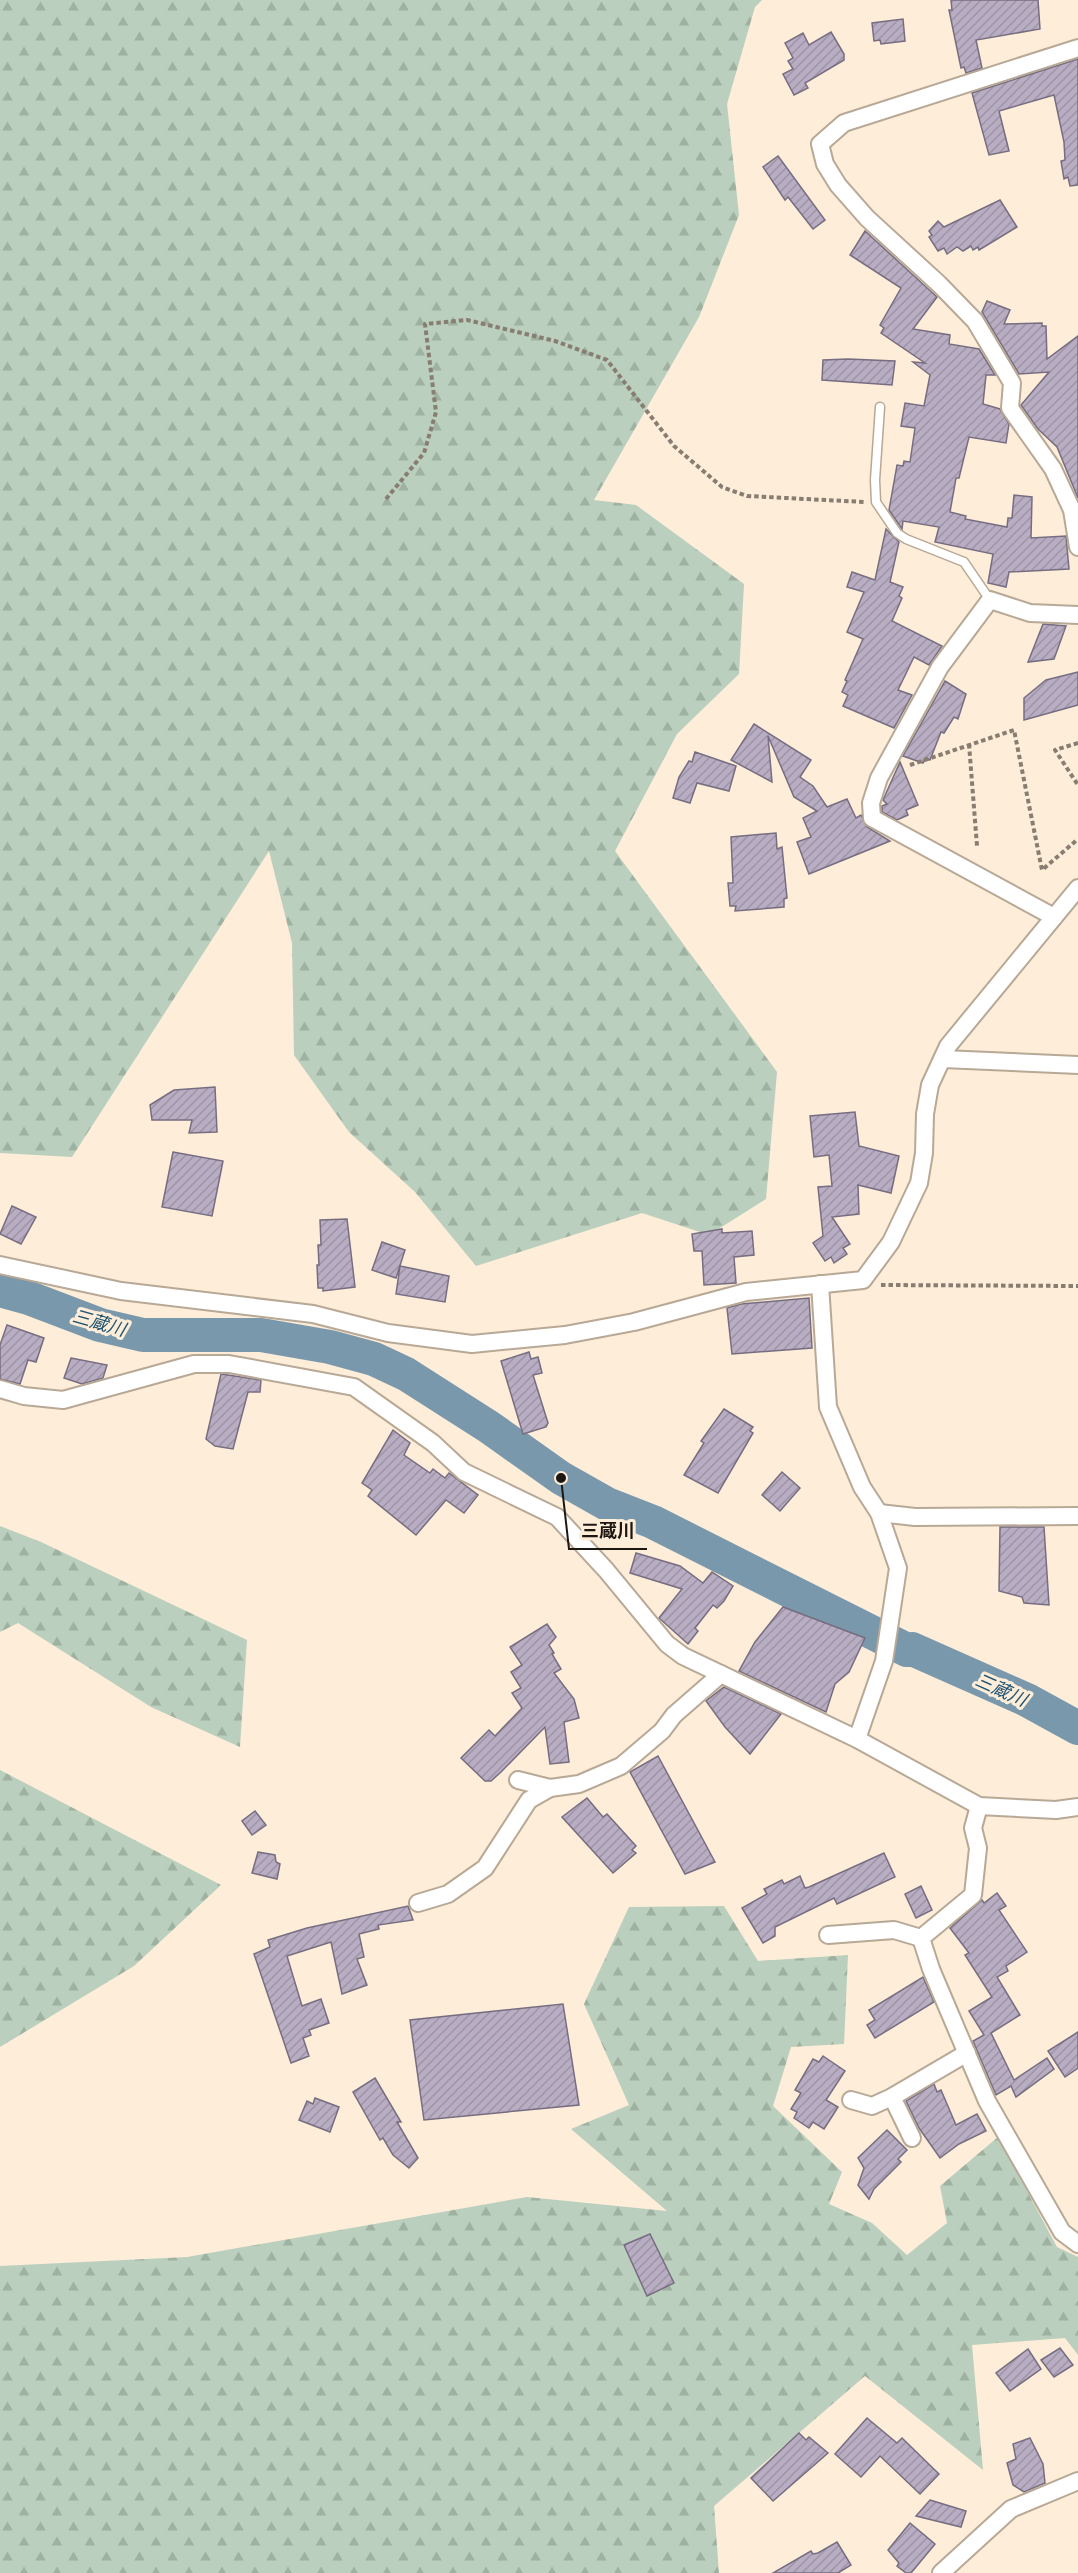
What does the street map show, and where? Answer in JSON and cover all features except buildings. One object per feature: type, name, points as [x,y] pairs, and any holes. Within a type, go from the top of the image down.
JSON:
[{"type":"street","points":[[1078,48],[844,123],[820,144],[825,164],[838,185],[867,218],[939,284],[975,321],[1012,383],[1010,408],[1053,469],[1075,511],[1078,547]]},
{"type":"street","points":[[1054,917],[872,818],[871,803],[885,768],[940,667],[990,600],[1030,613],[1078,615]]},
{"type":"street","points":[[0,1264],[121,1291],[313,1314],[388,1333],[472,1344],[565,1335],[634,1322],[746,1292],[863,1280],[891,1242],[918,1183],[924,1153],[925,1114],[930,1085],[948,1046],[1078,888]]},
{"type":"street","points":[[943,1059],[1078,1065]]},
{"type":"street","points":[[820,1284],[828,1407],[862,1487],[879,1513],[898,1568],[884,1661],[857,1739]]},
{"type":"street","points":[[0,1389],[24,1396],[63,1400],[194,1364],[229,1364],[354,1387],[433,1443],[464,1472],[557,1517],[606,1570],[667,1644],[683,1656],[857,1739],[979,1806],[1056,1810],[1078,1807]]},
{"type":"street","points":[[879,1513],[915,1517],[1078,1516]]},
{"type":"street","points":[[418,1903],[448,1894],[485,1868],[529,1800],[550,1788],[579,1784],[621,1766],[662,1731],[674,1714],[721,1674]]},
{"type":"street","points":[[519,1780],[550,1788]]},
{"type":"street","points":[[921,1938],[973,1895],[978,1848],[973,1828],[979,1806]]},
{"type":"street","points":[[828,1935],[894,1930],[921,1938]]},
{"type":"street","points":[[921,1938],[931,1969],[987,2101],[1062,2232],[1078,2244]]},
{"type":"street","points":[[851,2100],[872,2106],[892,2097],[966,2053]]},
{"type":"street","points":[[892,2097],[912,2138]]},
{"type":"street","points":[[941,2573],[1011,2509],[1078,2481]]},
{"type":"lane","points":[[880,407],[875,480],[876,502],[897,532],[906,539],[964,562],[990,600]]},
{"type":"path","points":[[386,499],[424,453],[436,412],[425,324],[467,320],[555,341],[607,360],[674,446],[722,487],[747,496],[876,502]]},
{"type":"path","points":[[910,765],[1014,730],[1042,870],[1078,839]]},
{"type":"path","points":[[1078,743],[1055,750],[1078,785]]},
{"type":"path","points":[[969,744],[977,846]]},
{"type":"path","points":[[879,1285],[1078,1286]]},
{"type":"green space","points":[[0,0],[762,0],[755,7],[727,104],[739,215],[699,317],[594,500],[636,505],[744,584],[739,674],[677,734],[615,851],[777,1072],[766,1199],[709,1235],[642,1213],[476,1266],[415,1192],[349,1132],[294,1055],[292,943],[269,851],[72,1157],[0,1153]]},
{"type":"green space","points":[[0,1526],[41,1542],[247,1640],[240,1747],[151,1707],[18,1623],[0,1632]]},
{"type":"green space","points":[[0,1770],[221,1885],[134,1966],[0,2047]]},
{"type":"green space","points":[[724,1906],[758,1961],[848,1955],[844,2044],[791,2047],[773,2106],[842,2172],[829,2204],[872,2223],[907,2255],[947,2223],[940,2186],[998,2137],[1057,2247],[1078,2257],[1078,2355],[1065,2338],[972,2345],[983,2470],[865,2376],[714,2506],[719,2573],[0,2573],[0,2266],[187,2257],[527,2197],[667,2211],[571,2129],[629,2105],[584,2004],[629,1907]]},
{"type":"waterway","name":"三蔵川","points":[[0,1290],[29,1298],[100,1325],[143,1335],[261,1335],[330,1347],[374,1359],[406,1374],[489,1427],[561,1478],[607,1504],[653,1522],[907,1650],[912,1649],[1027,1700],[1078,1728]]},
{"type":"place","name":"三蔵川","points":[[561,1478]]}]
